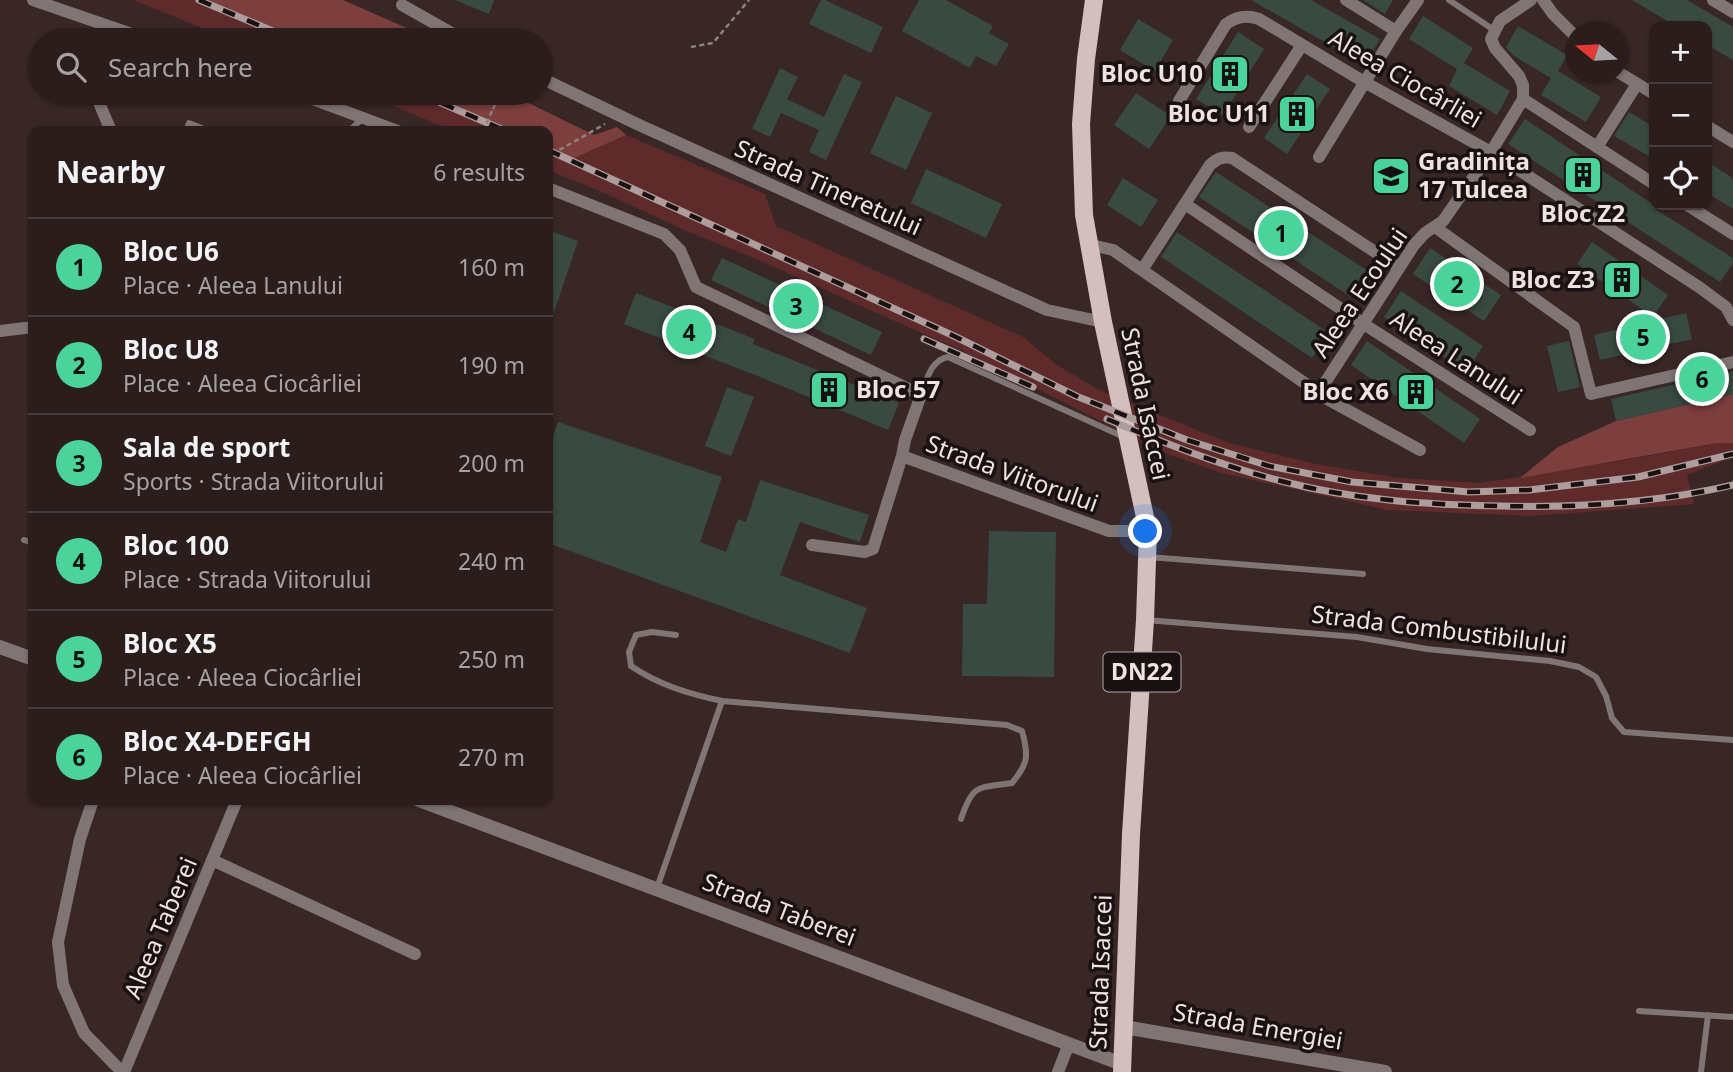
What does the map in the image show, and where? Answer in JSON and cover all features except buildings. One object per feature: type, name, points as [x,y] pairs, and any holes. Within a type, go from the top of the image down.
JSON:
[{"type":"main road","name":"Strada Isaccei","points":[[1094,0],[1081,124],[1081,171],[1087,243],[1148,531],[1131,834],[1122,1068]]},
{"type":"street","points":[[33,0],[111,28]]},
{"type":"street","points":[[1346,0],[1396,31]]},
{"type":"street","points":[[1319,157],[1418,0]]},
{"type":"street","points":[[1531,0],[1500,21],[1491,39],[1495,48],[1519,76],[1523,85],[1523,99],[1649,181]]},
{"type":"street","points":[[1543,0],[1565,26]]},
{"type":"street","points":[[1713,0],[1733,12]]},
{"type":"street","points":[[404,2],[438,28]]},
{"type":"street","name":"Aleea Ciocârliei","points":[[1179,101],[1226,24],[1234,18],[1251,16],[1259,19],[1366,83],[1491,152],[1699,287],[1726,307],[1733,320]]},
{"type":"street","points":[[1249,127],[1302,45]]},
{"type":"street","points":[[1628,78],[1649,91]]},
{"type":"street","name":"Strada Tineretului","points":[[553,84],[1047,310],[1103,322]]},
{"type":"street","points":[[1597,147],[1637,84]]},
{"type":"street","name":"Aleea Ecoului","points":[[1087,243],[1113,250],[1319,392],[1413,245],[1443,221],[1491,152],[1523,99]]},
{"type":"street","points":[[100,105],[109,126]]},
{"type":"street","points":[[328,105],[385,126]]},
{"type":"street","points":[[1712,129],[1733,142]]},
{"type":"street","points":[[1142,270],[1210,165],[1221,158],[1232,158],[1398,267]]},
{"type":"street","name":"Strada Viitorului","points":[[553,190],[664,234],[680,250],[696,287],[921,395],[902,456],[1109,531],[1148,531]]},
{"type":"street","name":"Aleea Lanului","points":[[1185,204],[1362,323],[1530,430]]},
{"type":"street","points":[[1695,210],[1733,234]]},
{"type":"street","points":[[1435,227],[1574,327],[1591,394],[1733,362]]},
{"type":"street","points":[[0,331],[28,328]]},
{"type":"street","points":[[1319,392],[1420,450]]},
{"type":"street","points":[[812,545],[865,552],[873,549],[902,456]]},
{"type":"street","points":[[0,647],[28,657]]},
{"type":"street","points":[[91,805],[80,839],[58,942],[63,985],[84,1032],[123,1072]]},
{"type":"street","name":"Aleea Taberei","points":[[123,1072],[235,805]]},
{"type":"street","name":"Strada Taberei","points":[[433,805],[1069,1044],[1122,1068]]},
{"type":"street","points":[[212,860],[415,954]]},
{"type":"street","name":"Strada Energiei","points":[[1124,1027],[1385,1072]]},
{"type":"street","points":[[1058,1072],[1069,1044]]},
{"type":"lane","points":[[1449,0],[1494,30]]},
{"type":"lane","points":[[354,126],[363,118]]},
{"type":"lane","points":[[921,395],[934,363],[940,358],[948,357],[1129,440]]},
{"type":"lane","points":[[24,540],[28,541]]},
{"type":"lane","points":[[1147,557],[1363,574]]},
{"type":"lane","name":"Strada Combustibilului","points":[[1145,620],[1357,637],[1427,649],[1550,660],[1579,667],[1596,677],[1606,696],[1612,718],[1624,732],[1733,740]]},
{"type":"lane","points":[[676,635],[652,632],[636,635],[629,652],[631,666],[648,678],[690,694],[722,701],[1007,725],[1022,732],[1027,746],[1025,767],[1012,783],[981,787],[968,797],[961,819]]},
{"type":"lane","points":[[657,888],[722,701]]},
{"type":"lane","points":[[1639,1011],[1733,1017]]},
{"type":"lane","points":[[1701,1072],[1708,1015]]},
{"type":"path","points":[[691,47],[713,43],[749,0]]},
{"type":"path","points":[[485,126],[495,105]]},
{"type":"path","points":[[553,154],[619,116]]},
{"type":"shaded area","points":[[133,0],[199,0],[266,28],[202,28]]},
{"type":"shaded area","points":[[199,0],[343,0],[407,28],[266,28]]},
{"type":"shaded area","points":[[391,105],[446,105],[494,126],[442,126]]},
{"type":"shaded area","points":[[446,105],[533,105],[594,135],[617,127],[626,135],[570,160],[553,152],[553,126],[494,126]]},
{"type":"shaded area","points":[[626,135],[765,194],[776,226],[1023,337],[1057,365],[1099,390],[1229,443],[1316,464],[1398,478],[1480,483],[1717,443],[1733,443],[1733,457],[1687,475],[1694,504],[1531,516],[1388,510],[1221,473],[1160,451],[963,351],[553,172],[553,152],[570,160]]},
{"type":"shaded area","points":[[1733,394],[1733,443],[1717,443],[1520,478],[1558,447],[1616,421]]},
{"type":"railway","points":[[199,0],[266,28]]},
{"type":"railway","points":[[446,105],[494,126]]},
{"type":"railway","points":[[553,152],[954,336],[1076,396],[1187,440],[1269,466],[1352,482],[1469,492],[1529,490],[1638,477],[1733,454]]},
{"type":"railway","points":[[924,339],[1033,387]]},
{"type":"railway","points":[[1107,419],[1193,453],[1259,475],[1336,493],[1418,503],[1589,505],[1676,496],[1733,485]]},
{"type":"place","name":"Bloc U10","points":[[1230,74]]},
{"type":"place","name":"Bloc U11","points":[[1297,114]]},
{"type":"place","name":"Bloc Z2","points":[[1583,175]]},
{"type":"place","name":"Gradinița 17 Tulcea","points":[[1391,176]]},
{"type":"place","name":"Bloc U6","points":[[1281,233]]},
{"type":"place","name":"Bloc Z3","points":[[1622,280]]},
{"type":"place","name":"Bloc U8","points":[[1457,284]]},
{"type":"place","name":"Sala de sport","points":[[796,306]]},
{"type":"place","name":"Bloc 100","points":[[689,332]]},
{"type":"place","name":"Bloc X5","points":[[1643,337]]},
{"type":"place","name":"Bloc X4-DEFGH","points":[[1702,379]]},
{"type":"place","name":"Bloc 57","points":[[829,390]]},
{"type":"place","name":"Bloc X6","points":[[1416,392]]}]
